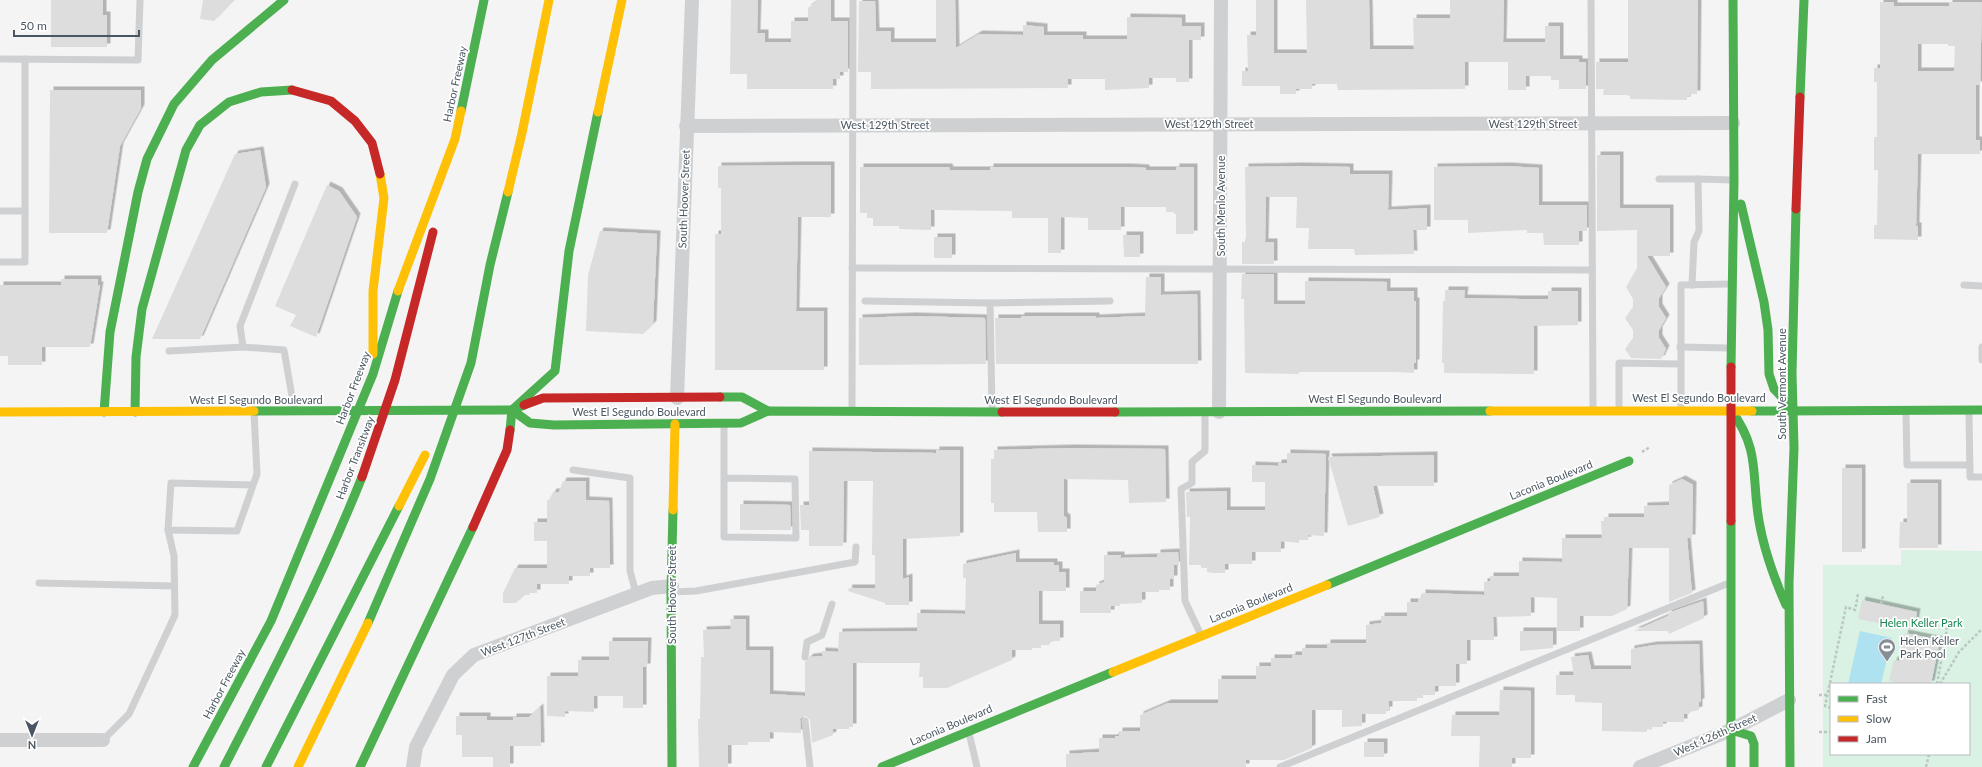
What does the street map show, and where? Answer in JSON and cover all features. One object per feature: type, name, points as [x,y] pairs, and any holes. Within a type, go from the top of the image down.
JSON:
[{"type":"main road","points":[[104,412],[110,332],[138,192],[147,159],[174,104],[212,60],[284,0]]},
{"type":"main road","name":"Harbor Freeway","points":[[194,767],[271,622],[373,374],[400,285],[455,139],[484,0]]},
{"type":"main road","points":[[298,767],[360,643],[430,479],[471,363],[490,265],[522,134],[549,0]]},
{"type":"main road","points":[[360,767],[490,491],[507,450],[512,410],[555,371],[569,251],[622,0]]},
{"type":"main road","points":[[1731,767],[1731,348],[1734,180],[1733,0]]},
{"type":"main road","name":"South Vermont Avenue","points":[[1790,767],[1789,613],[1794,410],[1792,373],[1794,252],[1804,0]]},
{"type":"main road","points":[[135,412],[136,356],[142,309],[186,150],[200,125],[229,102],[261,92],[292,90],[330,101],[355,121],[372,144],[379,164],[384,198],[373,291],[373,374]]},
{"type":"main road","name":"Harbor Transitway","points":[[224,767],[305,609],[366,467],[400,369],[455,139]]},
{"type":"main road","points":[[1734,180],[1764,302],[1768,330],[1769,374],[1774,389],[1794,410]]},
{"type":"main road","points":[[436,433],[471,363]]},
{"type":"main road","name":"West El Segundo Boulevard","points":[[0,412],[512,410],[543,398],[742,397],[768,411]]},
{"type":"main road","name":"West El Segundo Boulevard","points":[[512,410],[530,423],[675,424],[741,423],[768,411],[1212,412],[1982,410]]},
{"type":"main road","points":[[1731,410],[1742,423],[1753,448],[1758,520],[1773,575],[1789,613]]},
{"type":"main road","name":"South Hoover Street","points":[[672,767],[672,589],[675,424]]},
{"type":"main road","points":[[266,767],[429,447]]},
{"type":"main road","name":"Laconia Boulevard","points":[[882,767],[896,764],[969,731],[1629,461]]},
{"type":"main road","points":[[1731,730],[1751,736],[1754,744],[1754,767]]},
{"type":"street","name":"South Hoover Street","points":[[677,398],[686,126],[692,0]]},
{"type":"street","name":"South Menlo Avenue","points":[[1212,412],[1220,269],[1221,0]]},
{"type":"street","name":"West 129th Street","points":[[686,126],[1733,123]]},
{"type":"street","name":"West 127th Street","points":[[413,767],[416,747],[454,674],[474,655],[636,593],[652,588],[672,589]]},
{"type":"street","name":"West 126th Street","points":[[1640,767],[1731,730],[1789,700]]},
{"type":"street","points":[[0,740],[103,740]]},
{"type":"lane","points":[[0,59],[138,60],[140,0]]},
{"type":"lane","points":[[852,412],[853,0]]},
{"type":"lane","points":[[1591,0],[1593,411]]},
{"type":"lane","points":[[0,262],[25,262],[25,59]]},
{"type":"lane","points":[[1659,179],[1734,180]]},
{"type":"lane","points":[[1692,285],[1694,242],[1699,231],[1698,179]]},
{"type":"lane","points":[[243,347],[240,326],[295,184]]},
{"type":"lane","points":[[0,211],[25,211]]},
{"type":"lane","points":[[852,268],[1592,270]]},
{"type":"lane","points":[[1681,411],[1681,285],[1732,284]]},
{"type":"lane","points":[[1964,285],[1982,286]]},
{"type":"lane","points":[[865,301],[990,304],[1110,301]]},
{"type":"lane","points":[[990,304],[993,411]]},
{"type":"lane","points":[[169,351],[243,347],[284,350],[297,412]]},
{"type":"lane","points":[[1680,347],[1731,348]]},
{"type":"lane","points":[[1982,348],[1982,360]]},
{"type":"lane","points":[[1618,411],[1619,363],[1680,364]]},
{"type":"lane","points":[[1906,410],[1907,465],[1970,465]]},
{"type":"lane","points":[[1969,410],[1970,477],[1982,477]]},
{"type":"lane","points":[[168,530],[236,531],[257,474],[254,412]]},
{"type":"lane","points":[[1201,636],[1185,601],[1181,489],[1192,484],[1192,462],[1205,451],[1212,412]]},
{"type":"lane","points":[[724,424],[724,478],[724,537],[796,538],[795,479],[724,478]]},
{"type":"lane","points":[[572,470],[630,478],[630,572],[636,593]]},
{"type":"lane","points":[[103,740],[129,714],[175,615],[174,556],[168,530],[170,484],[253,485]]},
{"type":"lane","points":[[672,589],[696,591],[856,562],[856,547]]},
{"type":"lane","points":[[1280,767],[1731,582]]},
{"type":"lane","points":[[38,583],[174,586]]},
{"type":"lane","points":[[805,657],[807,642],[822,635],[832,604]]},
{"type":"lane","points":[[805,721],[810,767]]},
{"type":"lane","points":[[969,731],[977,767]]},
{"type":"path","points":[[1830,708],[1825,706],[1846,607],[1855,610],[1858,594]]},
{"type":"path","points":[[1881,604],[1883,596]]},
{"type":"path","points":[[1937,683],[1947,628]]},
{"type":"path","points":[[1941,683],[1959,652],[1981,630]]},
{"type":"path","points":[[1819,695],[1827,695]]},
{"type":"path","points":[[1819,732],[1830,732]]},
{"type":"path","points":[[1926,767],[1929,755]]},
{"type":"green space","name":"Helen Keller Park","points":[[1901,550],[1982,551],[1982,767],[1823,767],[1823,565],[1901,565]]},
{"type":"water","points":[[1860,631],[1892,638],[1881,683],[1848,683]]},
{"type":"building","points":[[51,0],[103,0],[103,15],[107,15],[107,47],[51,47]]},
{"type":"building","points":[[203,0],[234,0],[214,21],[200,19]]},
{"type":"building","points":[[731,0],[758,0],[757,33],[765,33],[765,42],[791,42],[791,21],[808,21],[808,8],[819,0],[831,0],[831,21],[848,21],[848,72],[840,72],[840,79],[833,79],[833,89],[747,89],[747,74],[730,74]]},
{"type":"building","points":[[936,0],[955,0],[956,48],[979,34],[1023,35],[1023,25],[1044,27],[1044,35],[1083,35],[1083,39],[1127,39],[1127,17],[1182,18],[1182,26],[1201,26],[1201,40],[1189,40],[1189,82],[1176,82],[1176,78],[1149,78],[1149,88],[1105,90],[1105,79],[1068,79],[1068,88],[871,89],[871,72],[858,72],[859,1],[875,1],[876,31],[891,31],[891,42],[936,42]]},
{"type":"building","points":[[1256,0],[1274,0],[1274,53],[1307,53],[1306,0],[1369,0],[1370,49],[1414,49],[1413,18],[1450,18],[1450,0],[1504,0],[1503,42],[1545,42],[1545,26],[1560,26],[1560,59],[1579,59],[1579,62],[1586,62],[1586,89],[1559,89],[1559,80],[1551,80],[1551,76],[1526,76],[1526,90],[1508,90],[1508,62],[1465,62],[1465,89],[1338,90],[1337,84],[1312,84],[1312,89],[1296,89],[1296,94],[1280,94],[1280,86],[1242,86],[1242,71],[1248,71],[1247,35],[1256,35]]},
{"type":"building","points":[[1628,0],[1698,0],[1697,94],[1690,94],[1690,96],[1687,96],[1687,100],[1630,99],[1630,96],[1627,95],[1603,95],[1604,89],[1596,89],[1596,62],[1628,62]]},
{"type":"building","points":[[1880,2],[1894,2],[1894,6],[1949,6],[1949,2],[1982,2],[1980,85],[1976,85],[1976,140],[1980,140],[1980,154],[1918,154],[1916,226],[1918,226],[1918,240],[1874,239],[1874,225],[1877,225],[1878,170],[1874,170],[1874,137],[1877,137],[1877,82],[1874,82],[1874,68],[1880,68]],"holes":[[[1918,44],[1948,44],[1948,46],[1955,46],[1954,71],[1918,71]]]},
{"type":"building","points":[[50,90],[141,90],[141,108],[120,146],[107,233],[49,233]]},
{"type":"building","points":[[260,150],[266,187],[200,339],[152,339],[235,154]]},
{"type":"building","points":[[1597,155],[1620,155],[1620,208],[1670,208],[1670,256],[1647,256],[1666,287],[1659,298],[1659,307],[1666,318],[1659,330],[1659,338],[1666,349],[1661,359],[1631,358],[1625,349],[1633,338],[1633,330],[1625,318],[1633,307],[1633,299],[1626,287],[1637,268],[1637,230],[1597,231]]},
{"type":"building","points":[[831,165],[831,217],[798,217],[796,311],[824,311],[824,370],[715,370],[715,234],[721,234],[721,188],[718,188],[718,166]]},
{"type":"building","points":[[1508,166],[1539,168],[1539,205],[1587,205],[1587,231],[1579,231],[1579,245],[1544,245],[1543,233],[1527,233],[1527,230],[1468,233],[1468,220],[1434,220],[1434,167]]},
{"type":"building","points":[[860,167],[949,167],[950,170],[990,170],[990,167],[1128,167],[1146,168],[1146,170],[1176,170],[1176,167],[1194,167],[1194,234],[1176,234],[1176,214],[1174,214],[1174,212],[1166,212],[1166,207],[1121,207],[1121,230],[1088,230],[1088,218],[1061,217],[1061,253],[1048,253],[1048,218],[1012,218],[1012,211],[931,210],[931,230],[899,229],[899,226],[873,226],[873,218],[867,218],[867,213],[860,213]]},
{"type":"building","points":[[1245,167],[1350,167],[1350,174],[1389,174],[1388,210],[1427,208],[1427,230],[1413,230],[1414,254],[1355,255],[1354,249],[1308,249],[1309,228],[1296,228],[1297,197],[1266,197],[1265,242],[1274,242],[1274,264],[1242,264],[1242,242],[1246,242]]},
{"type":"building","points":[[327,185],[339,191],[357,217],[316,337],[290,326],[296,315],[275,306]]},
{"type":"building","points":[[600,231],[657,234],[653,324],[643,334],[586,331],[588,275]]},
{"type":"building","points":[[1123,235],[1140,235],[1140,257],[1124,257]]},
{"type":"building","points":[[934,237],[952,237],[952,258],[934,258]]},
{"type":"building","points":[[1242,274],[1274,274],[1274,304],[1305,304],[1305,281],[1387,282],[1387,291],[1414,291],[1414,301],[1416,301],[1416,363],[1414,363],[1414,373],[1245,373],[1244,299],[1241,299]]},
{"type":"building","points":[[1146,277],[1161,277],[1161,295],[1197,294],[1198,364],[996,364],[995,318],[1021,318],[1021,316],[1096,316],[1096,318],[1145,316]]},
{"type":"building","points":[[61,279],[98,279],[98,285],[100,285],[90,347],[42,347],[42,365],[8,365],[8,356],[0,356],[0,285],[61,285]]},
{"type":"building","points":[[1445,290],[1465,290],[1464,298],[1520,299],[1548,299],[1548,291],[1578,291],[1578,325],[1534,326],[1534,374],[1444,373],[1444,363],[1442,363],[1443,301],[1445,301]]},
{"type":"building","points":[[912,316],[985,318],[986,364],[859,365],[859,318]]},
{"type":"building","points":[[1073,448],[1165,449],[1166,502],[1129,503],[1128,480],[1064,479],[1064,516],[1067,518],[1067,532],[1038,532],[1037,512],[994,512],[994,503],[991,503],[991,459],[994,459],[994,450]]},
{"type":"building","points":[[936,450],[960,450],[960,536],[903,539],[903,579],[909,577],[909,605],[885,605],[885,603],[848,591],[849,588],[875,588],[875,555],[872,555],[873,481],[844,481],[843,546],[809,546],[809,530],[801,530],[800,505],[809,505],[809,451],[936,453]]},
{"type":"building","points":[[1287,453],[1326,454],[1324,536],[1308,535],[1308,540],[1299,540],[1299,543],[1281,541],[1281,552],[1252,552],[1252,564],[1225,564],[1225,573],[1207,572],[1207,568],[1201,568],[1201,565],[1189,565],[1190,517],[1187,517],[1186,492],[1227,491],[1227,510],[1265,510],[1265,482],[1252,482],[1252,465],[1278,466],[1278,463],[1287,463]]},
{"type":"building","points":[[1434,455],[1434,486],[1373,486],[1380,517],[1348,526],[1328,457]]},
{"type":"building","points":[[1842,468],[1862,468],[1862,552],[1842,552]]},
{"type":"building","points":[[1682,479],[1693,485],[1692,538],[1687,538],[1692,593],[1669,602],[1669,548],[1629,548],[1627,609],[1612,616],[1580,616],[1580,631],[1557,631],[1557,598],[1531,597],[1531,616],[1493,617],[1494,640],[1467,640],[1467,664],[1456,664],[1456,686],[1435,686],[1435,695],[1423,695],[1423,698],[1417,698],[1417,701],[1389,701],[1389,710],[1386,710],[1386,714],[1362,714],[1362,726],[1342,727],[1342,710],[1312,710],[1312,748],[1284,760],[1246,760],[1246,767],[1066,767],[1066,754],[1099,752],[1099,738],[1115,738],[1115,736],[1119,736],[1119,731],[1140,731],[1140,715],[1168,703],[1218,703],[1218,679],[1256,679],[1256,666],[1271,666],[1271,658],[1292,658],[1292,655],[1302,655],[1302,648],[1327,648],[1327,643],[1366,643],[1366,625],[1381,623],[1381,616],[1407,616],[1407,602],[1418,602],[1418,598],[1422,598],[1422,593],[1484,595],[1484,582],[1490,581],[1490,576],[1519,576],[1519,561],[1562,562],[1562,538],[1602,538],[1601,521],[1605,521],[1605,517],[1644,517],[1644,506],[1669,505],[1669,485]]},
{"type":"building","points":[[563,481],[586,481],[586,500],[609,501],[610,568],[590,568],[590,576],[569,576],[569,584],[537,584],[537,593],[524,595],[516,603],[503,603],[503,593],[515,568],[547,568],[547,541],[534,541],[534,522],[547,522],[547,500],[549,500],[553,492],[559,492]]},
{"type":"building","points":[[1907,483],[1938,483],[1938,548],[1899,548],[1900,522],[1907,522]]},
{"type":"building","points":[[740,504],[790,505],[791,530],[740,530]]},
{"type":"building","points":[[1178,552],[1179,565],[1174,565],[1174,579],[1170,579],[1170,590],[1159,590],[1159,592],[1142,592],[1142,603],[1111,606],[1111,613],[1080,613],[1080,591],[1096,591],[1096,585],[1104,582],[1104,555],[1121,555],[1121,558],[1157,557],[1157,553]]},
{"type":"building","points":[[1016,553],[1016,562],[1054,562],[1054,565],[1059,565],[1059,572],[1066,572],[1066,591],[1039,591],[1039,624],[1060,624],[1060,641],[1051,641],[1049,645],[1041,645],[1041,648],[1032,648],[1032,650],[1012,650],[1012,660],[947,688],[923,688],[923,677],[919,677],[920,663],[853,663],[853,727],[849,727],[849,729],[833,729],[833,735],[812,743],[810,720],[804,716],[800,719],[801,733],[770,732],[770,742],[748,742],[748,745],[728,745],[728,767],[699,767],[698,719],[700,719],[701,657],[704,657],[703,630],[731,629],[730,619],[746,619],[746,650],[770,650],[770,694],[805,696],[805,662],[810,657],[822,656],[822,651],[838,652],[839,632],[917,631],[917,613],[965,614],[966,578],[963,578],[963,564]]},
{"type":"building","points":[[1862,600],[1917,612],[1914,630],[1858,619]]},
{"type":"building","points":[[1703,601],[1704,618],[1669,634],[1668,631],[1634,631],[1668,616],[1668,613]]},
{"type":"building","points":[[1520,631],[1553,631],[1553,648],[1520,651]]},
{"type":"building","points":[[1905,633],[1940,640],[1931,683],[1894,683],[1889,681],[1894,660],[1899,661]]},
{"type":"building","points":[[609,641],[648,641],[647,667],[643,667],[643,708],[623,708],[623,696],[594,696],[594,712],[565,711],[565,717],[547,716],[547,676],[578,676],[578,660],[609,660]]},
{"type":"building","points":[[1699,644],[1701,702],[1699,702],[1699,710],[1690,712],[1690,714],[1684,714],[1684,722],[1663,722],[1663,727],[1652,727],[1652,730],[1647,729],[1647,732],[1602,731],[1602,703],[1575,702],[1575,695],[1556,695],[1556,675],[1574,675],[1571,657],[1588,655],[1591,669],[1631,669],[1631,649],[1654,645]]},
{"type":"building","points":[[1500,690],[1531,691],[1531,758],[1512,758],[1512,767],[1479,767],[1480,736],[1451,736],[1452,715],[1499,715]]},
{"type":"building","points":[[540,707],[541,746],[510,746],[510,767],[493,767],[493,757],[462,757],[462,735],[456,735],[456,716],[487,716],[487,720],[513,720],[513,717],[529,717]]},
{"type":"building","points":[[1364,742],[1384,742],[1384,757],[1364,757]]},
{"type":"traffic: fast","points":[[104,412],[110,332],[138,192],[147,159],[174,104],[212,60],[284,0]]},
{"type":"traffic: fast","points":[[461,111],[484,0]]},
{"type":"traffic: fast","points":[[1731,367],[1734,180],[1733,0]]},
{"type":"traffic: fast","points":[[1800,97],[1804,0]]},
{"type":"traffic: fast","points":[[135,412],[136,357],[142,309],[186,150],[200,125],[229,102],[261,92],[292,90]]},
{"type":"traffic: fast","points":[[510,430],[512,410],[555,371],[569,251],[598,112]]},
{"type":"traffic: fast","points":[[368,623],[430,479],[471,363],[490,265],[508,192]]},
{"type":"traffic: fast","points":[[1741,204],[1764,302],[1768,330],[1769,374],[1774,389],[1794,410]]},
{"type":"traffic: fast","points":[[1790,767],[1789,583],[1794,448],[1792,373],[1796,209]]},
{"type":"traffic: fast","points":[[193,767],[271,621],[373,374],[398,291]]},
{"type":"traffic: fast","points":[[720,397],[742,397],[768,411]]},
{"type":"traffic: fast","points":[[254,411],[512,410],[524,405]]},
{"type":"traffic: fast","points":[[512,410],[530,423],[554,425],[741,423],[768,411],[1002,412]]},
{"type":"traffic: fast","points":[[1731,410],[1747,438],[1751,451],[1761,532],[1777,585],[1786,605]]},
{"type":"traffic: fast","points":[[1752,411],[1982,410]]},
{"type":"traffic: fast","points":[[1115,412],[1490,411]]},
{"type":"traffic: fast","points":[[1327,585],[1629,461]]},
{"type":"traffic: fast","points":[[224,767],[314,588],[362,477]]},
{"type":"traffic: fast","points":[[266,767],[399,506]]},
{"type":"traffic: fast","points":[[672,767],[671,592],[673,510]]},
{"type":"traffic: fast","points":[[1731,521],[1731,767]]},
{"type":"traffic: fast","points":[[360,767],[473,527]]},
{"type":"traffic: fast","points":[[882,767],[1113,672]]},
{"type":"traffic: fast","points":[[1731,730],[1751,736],[1754,744],[1754,767]]},
{"type":"traffic: slow","points":[[508,192],[522,133],[549,0]]},
{"type":"traffic: slow","points":[[598,112],[622,0]]},
{"type":"traffic: slow","points":[[398,291],[455,139],[461,111]]},
{"type":"traffic: slow","points":[[373,354],[373,291],[384,198],[380,174]]},
{"type":"traffic: slow","points":[[0,412],[254,411]]},
{"type":"traffic: slow","points":[[1490,411],[1752,411]]},
{"type":"traffic: slow","points":[[673,510],[675,424]]},
{"type":"traffic: slow","points":[[399,506],[425,455]]},
{"type":"traffic: slow","points":[[1113,672],[1327,585]]},
{"type":"traffic: slow","points":[[298,767],[368,623]]},
{"type":"traffic: jam","points":[[292,90],[331,101],[355,121],[372,143],[380,174]]},
{"type":"traffic: jam","points":[[1796,209],[1800,97]]},
{"type":"traffic: jam","points":[[362,477],[395,380],[433,232]]},
{"type":"traffic: jam","points":[[1731,367],[1731,521]]},
{"type":"traffic: jam","points":[[524,405],[543,398],[720,397]]},
{"type":"traffic: jam","points":[[1002,412],[1115,412]]},
{"type":"traffic: jam","points":[[473,527],[507,450],[510,430]]},
{"type":"place","name":"Helen Keller Park Pool","points":[[1887,662]]}]
